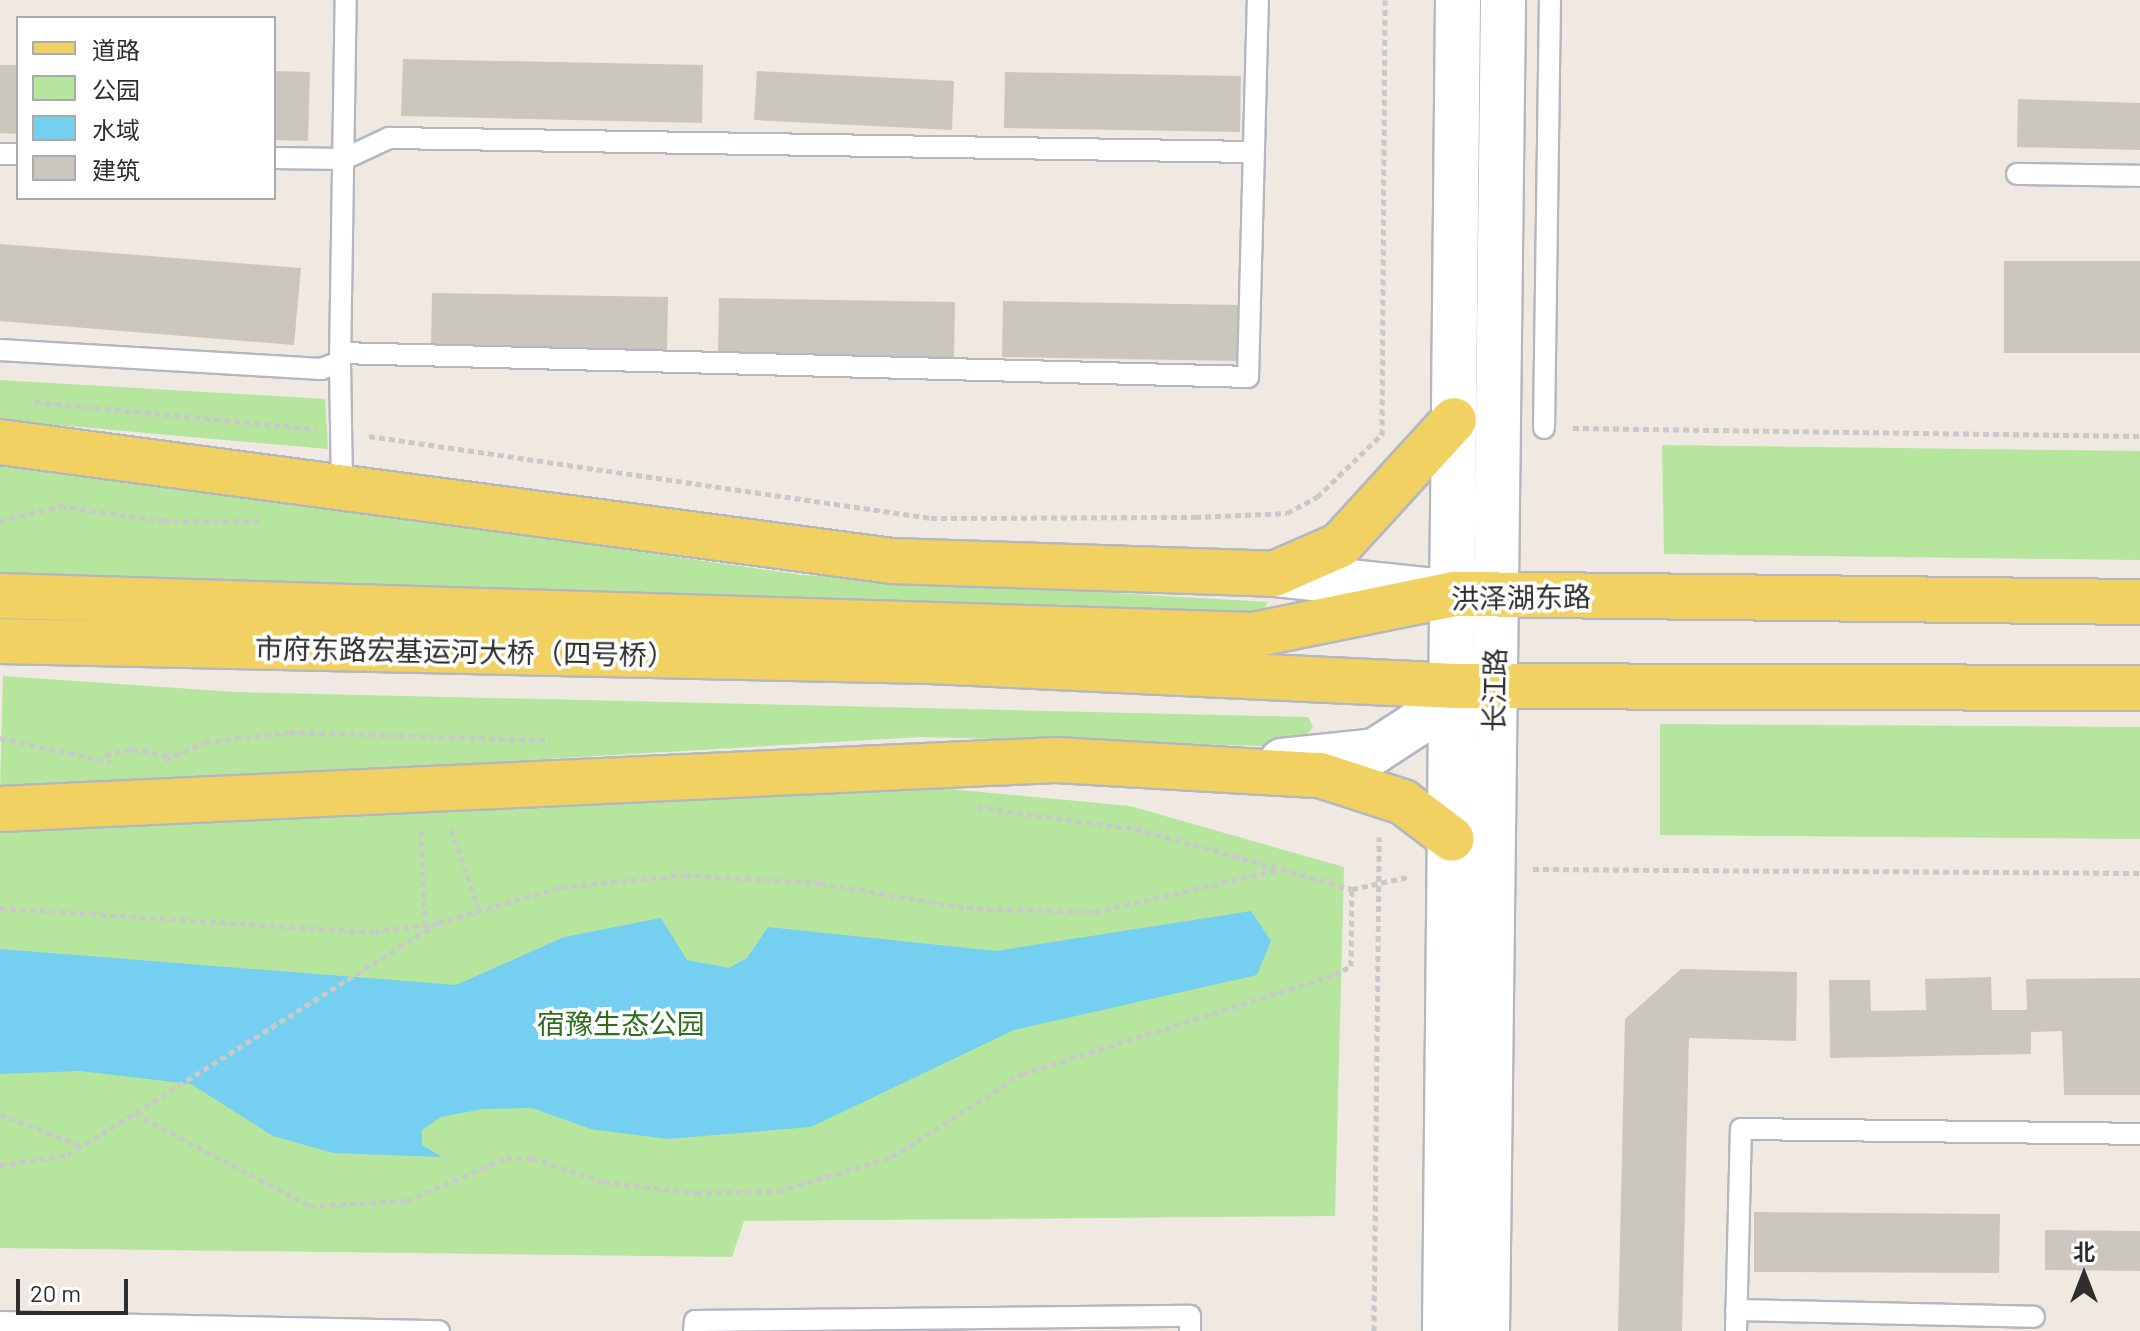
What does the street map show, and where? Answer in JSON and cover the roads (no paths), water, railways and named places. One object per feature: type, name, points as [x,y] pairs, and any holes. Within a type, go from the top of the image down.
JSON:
[{"type":"main road","points":[[0,442],[342,483],[892,561],[1274,574],[1340,545],[1382,506],[1450,425]]},
{"type":"main road","name":"洪泽湖东路","points":[[906,619],[1253,635],[1476,594],[2140,602]]},
{"type":"main road","name":"市府东路宏基运河大桥（四号桥）","points":[[0,596],[906,619]]},
{"type":"main road","name":"市府东路宏基运河大桥（四号桥）","points":[[0,641],[930,661],[1474,685]]},
{"type":"main road","points":[[1474,685],[2140,688]]},
{"type":"main road","points":[[0,809],[936,762],[1187,763],[1320,775],[1403,802],[1452,853]]},
{"type":"street","name":"长江路","points":[[1458,0],[1450,425],[1476,594]]},
{"type":"street","name":"长江路","points":[[1445,1331],[1452,853],[1474,685],[1503,0]]},
{"type":"street","points":[[1274,574],[1476,594]]},
{"type":"street","name":"长江路","points":[[1474,685],[1494,869],[1487,1331]]},
{"type":"street","points":[[1187,763],[1341,759],[1375,751],[1474,685]]},
{"type":"lane","points":[[342,483],[340,357],[346,0]]},
{"type":"lane","points":[[0,350],[321,369],[340,357],[1248,377],[1258,0]]},
{"type":"lane","points":[[1544,428],[1550,0]]},
{"type":"lane","points":[[276,158],[344,159],[389,138],[1253,152]]},
{"type":"lane","points":[[2017,174],[2140,176]]},
{"type":"lane","points":[[1736,1331],[1741,1129],[2140,1134]]},
{"type":"lane","points":[[1736,1310],[2034,1317]]},
{"type":"lane","points":[[694,1331],[695,1321],[1190,1316],[1190,1331]]},
{"type":"lane","points":[[0,1322],[439,1331]]},
{"type":"water","points":[[1251,911],[1271,941],[1257,975],[1014,1030],[811,1127],[667,1139],[591,1129],[532,1108],[483,1109],[441,1117],[422,1130],[422,1145],[442,1157],[333,1153],[273,1136],[191,1084],[79,1071],[0,1074],[0,949],[456,985],[564,937],[661,918],[687,960],[729,968],[747,958],[768,927],[996,951]]},
{"type":"park label","name":"宿豫生态公园","points":[[621,1023]]}]
